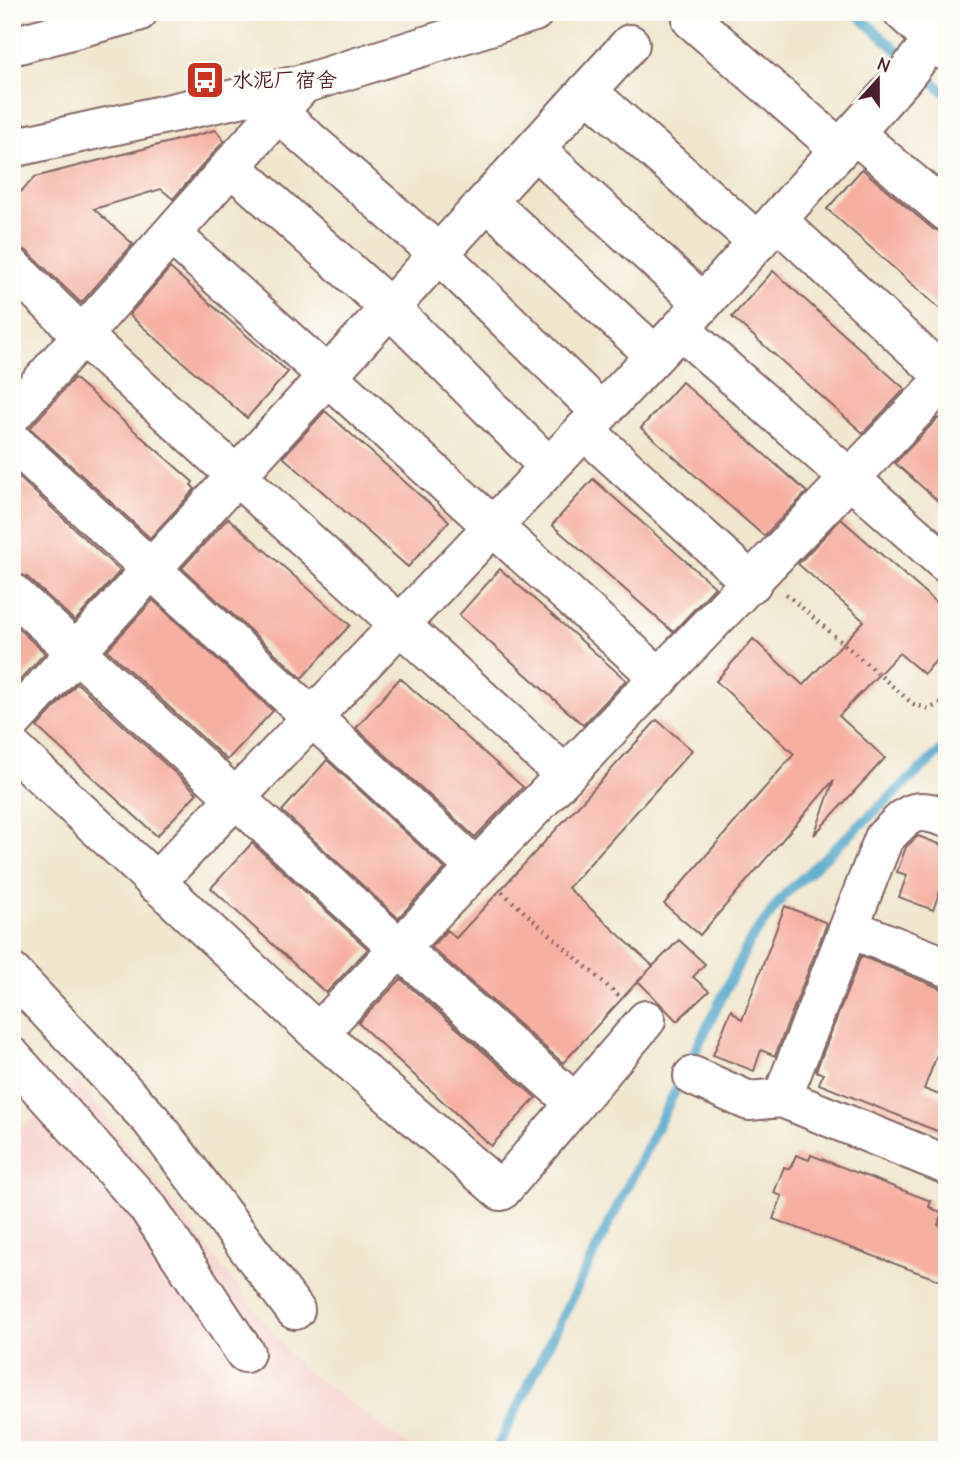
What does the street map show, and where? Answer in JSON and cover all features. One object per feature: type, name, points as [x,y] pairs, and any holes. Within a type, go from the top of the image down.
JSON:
[{"type":"street","points":[[12,47],[138,12]]},
{"type":"street","points":[[12,148],[303,84],[534,12]]},
{"type":"street","points":[[692,20],[847,141],[947,212]]},
{"type":"street","points":[[155,883],[680,329],[847,141],[918,38]]},
{"type":"street","points":[[12,722],[630,44]]},
{"type":"street","points":[[12,415],[84,337],[303,84]]},
{"type":"street","points":[[318,1033],[852,479],[942,391],[767,231],[587,91]]},
{"type":"street","points":[[278,113],[439,254],[593,421],[757,578]]},
{"type":"street","points":[[534,149],[680,329]]},
{"type":"street","points":[[232,167],[390,308],[549,467]]},
{"type":"street","points":[[487,201],[680,329],[947,564]]},
{"type":"street","points":[[172,235],[329,374],[660,678]]},
{"type":"street","points":[[12,267],[84,337],[238,474],[565,775]]},
{"type":"street","points":[[12,441],[476,868]]},
{"type":"street","points":[[12,593],[399,948],[575,1103]]},
{"type":"street","points":[[12,748],[318,1033],[501,1191],[646,1020]]},
{"type":"street","points":[[782,1098],[884,838],[913,811],[925,810],[947,818]]},
{"type":"street","points":[[849,928],[947,967]]},
{"type":"street","points":[[12,973],[151,1121],[295,1310]]},
{"type":"street","points":[[16,1071],[149,1209],[245,1353]]},
{"type":"street","points":[[693,1076],[749,1101],[782,1098],[947,1165]]},
{"type":"path","points":[[757,578],[913,704],[929,709],[947,700]]},
{"type":"path","points":[[476,868],[646,1020]]},
{"type":"shaded area","points":[[76,1079],[299,1366],[415,1450],[12,1450],[12,1137]]},
{"type":"building","points":[[216,130],[224,141],[173,199],[161,189],[94,209],[133,244],[81,303],[27,251],[12,244],[12,201],[35,177]]},
{"type":"building","points":[[862,169],[933,229],[947,233],[947,315],[827,209]]},
{"type":"building","points":[[170,268],[288,372],[247,418],[129,315]]},
{"type":"building","points":[[773,271],[905,389],[863,433],[732,317]]},
{"type":"building","points":[[74,378],[193,482],[191,485],[195,489],[150,538],[30,428]]},
{"type":"building","points":[[682,382],[807,492],[764,536],[641,428]]},
{"type":"building","points":[[325,411],[449,521],[408,567],[283,457]]},
{"type":"building","points":[[938,418],[947,426],[947,509],[895,463]]},
{"type":"building","points":[[12,471],[120,571],[75,621],[27,577],[12,572]]},
{"type":"building","points":[[593,479],[715,587],[673,632],[552,525]]},
{"type":"building","points":[[228,518],[350,625],[302,678],[182,568]]},
{"type":"building","points":[[841,519],[947,612],[947,648],[924,674],[899,653],[839,716],[885,758],[814,835],[834,780],[700,935],[664,904],[794,754],[716,681],[753,639],[803,685],[864,621],[798,564]]},
{"type":"building","points":[[500,569],[626,680],[583,725],[459,615]]},
{"type":"building","points":[[153,600],[273,711],[227,760],[107,650]]},
{"type":"building","points":[[12,623],[45,653],[12,689]]},
{"type":"building","points":[[400,678],[523,787],[475,837],[356,728]]},
{"type":"building","points":[[77,683],[197,793],[157,836],[37,727]]},
{"type":"building","points":[[657,720],[692,750],[568,888],[653,966],[679,940],[705,964],[693,977],[709,991],[677,1021],[638,981],[563,1063],[431,947],[447,930],[456,938]]},
{"type":"building","points":[[327,760],[445,869],[398,918],[282,811]]},
{"type":"building","points":[[918,836],[947,847],[947,891],[941,888],[933,910],[899,897],[907,875],[897,872],[906,847]]},
{"type":"building","points":[[252,843],[368,949],[326,993],[211,888]]},
{"type":"building","points":[[785,906],[827,923],[775,1056],[761,1050],[754,1071],[713,1055],[731,1010],[742,1020]]},
{"type":"building","points":[[861,956],[947,991],[947,1029],[924,1089],[947,1098],[947,1135],[819,1084],[823,1074],[816,1071]]},
{"type":"building","points":[[401,979],[536,1098],[491,1146],[358,1023]]},
{"type":"building","points":[[796,1155],[809,1160],[811,1155],[931,1201],[929,1207],[942,1213],[938,1225],[947,1229],[947,1283],[773,1219],[782,1196],[774,1193],[784,1167],[790,1169]]},
{"type":"waterway","points":[[854,12],[907,59]]},
{"type":"waterway","points":[[918,69],[947,94]]},
{"type":"waterway","points":[[496,1450],[750,941],[784,895],[947,745]]},
{"type":"place","name":"水泥厂宿舍","points":[[205,80]]}]
